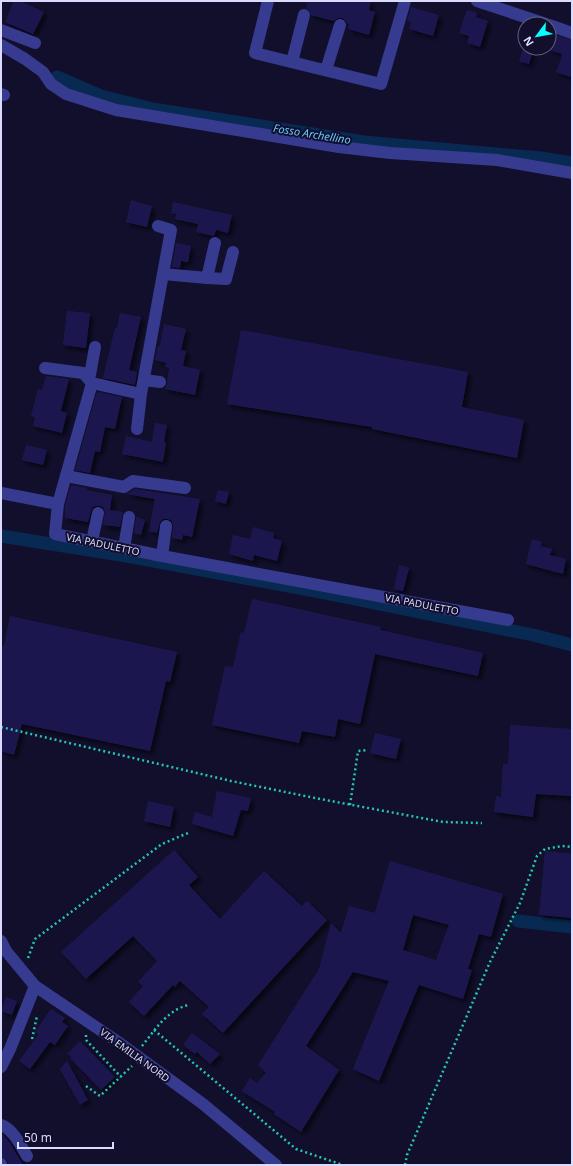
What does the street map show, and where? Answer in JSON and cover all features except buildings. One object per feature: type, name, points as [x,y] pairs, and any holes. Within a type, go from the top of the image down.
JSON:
[{"type":"street","points":[[268,1],[255,53],[381,84],[405,1]]},
{"type":"street","points":[[477,1],[522,16]]},
{"type":"street","points":[[292,62],[304,15]]},
{"type":"street","points":[[326,70],[340,26]]},
{"type":"street","points":[[557,28],[572,33]]},
{"type":"street","points":[[1,30],[35,44]]},
{"type":"street","points":[[1,45],[25,59],[43,72],[51,84],[66,94],[116,110],[339,147],[390,153],[497,160],[572,173]]},
{"type":"street","points":[[136,429],[171,230],[158,226]]},
{"type":"street","points":[[207,278],[215,243]]},
{"type":"street","points":[[163,274],[226,279],[233,252]]},
{"type":"street","name":"VIA PADULETTO","points":[[95,347],[90,380],[58,504],[55,534],[162,556],[508,620]]},
{"type":"street","points":[[45,368],[83,373],[90,380],[142,394]]},
{"type":"street","points":[[144,380],[160,382]]},
{"type":"street","points":[[66,476],[124,487],[133,481],[185,488]]},
{"type":"street","points":[[1,493],[58,504]]},
{"type":"street","points":[[92,541],[98,513]]},
{"type":"street","points":[[124,548],[129,518]]},
{"type":"street","points":[[162,556],[166,526]]},
{"type":"street","name":"VIA EMILIA NORD","points":[[1,941],[6,951],[35,986],[86,1020],[203,1104],[276,1165]]},
{"type":"street","points":[[1,1067],[10,1049],[35,986]]},
{"type":"street","points":[[1,1125],[5,1126],[27,1156]]},
{"type":"path","points":[[1,727],[231,782],[442,822],[482,823]]},
{"type":"path","points":[[350,805],[358,751],[368,750]]},
{"type":"path","points":[[21,970],[35,939],[162,844],[188,832]]},
{"type":"path","points":[[405,1165],[407,1156],[490,962],[520,903],[537,856],[545,849],[562,846],[572,847]]},
{"type":"path","points":[[86,1086],[100,1096],[134,1064],[135,1055],[166,1016],[188,1005]]},
{"type":"path","points":[[86,1020],[86,1040],[121,1077]]},
{"type":"path","points":[[154,1030],[296,1149],[343,1165]]},
{"type":"waterway","name":"Fosso Archellino","points":[[57,77],[101,96],[153,109],[364,142],[541,158],[572,163]]},
{"type":"waterway","points":[[1,536],[127,556],[331,594],[533,635],[572,645]]},
{"type":"waterway","points":[[518,921],[572,927]]}]
